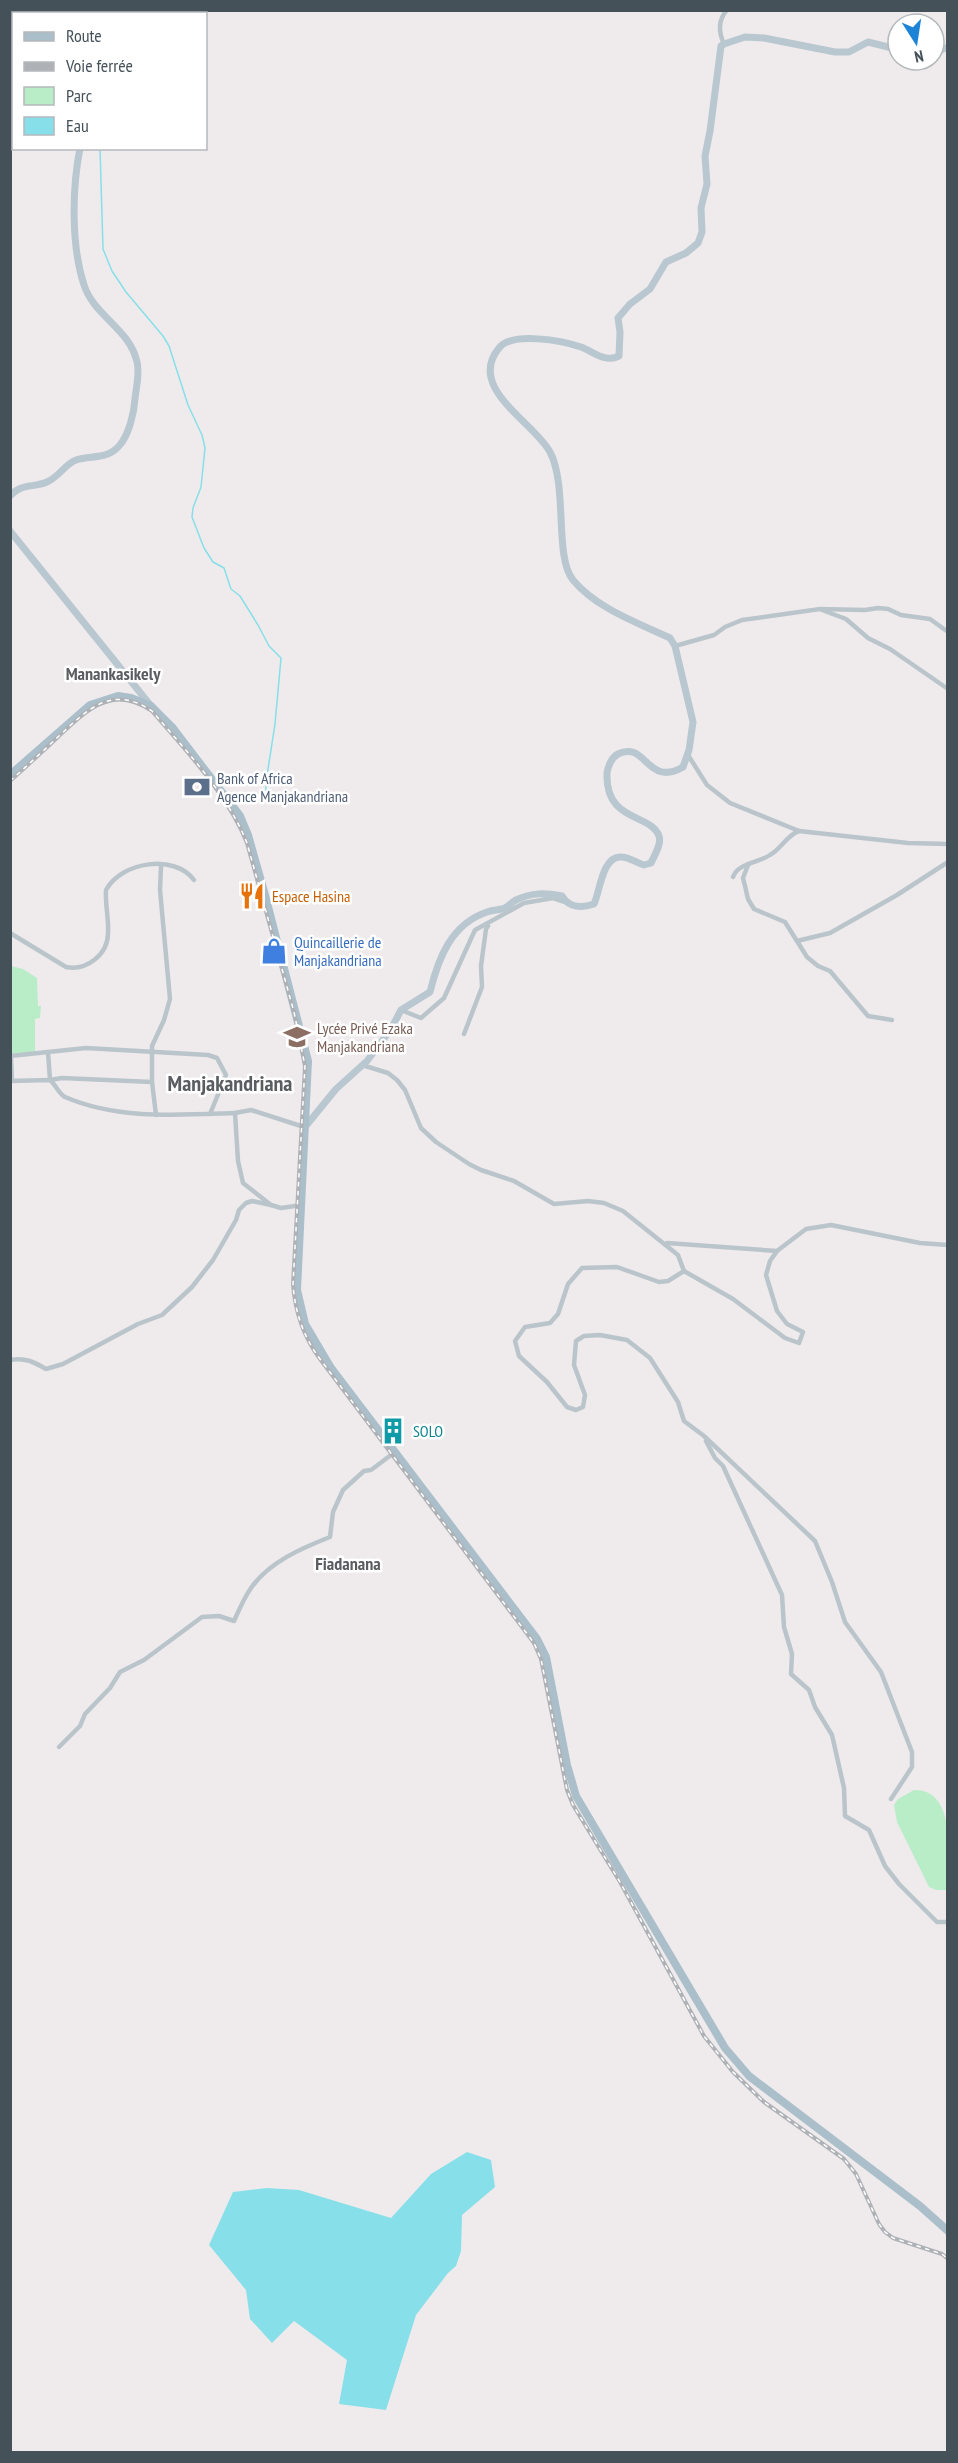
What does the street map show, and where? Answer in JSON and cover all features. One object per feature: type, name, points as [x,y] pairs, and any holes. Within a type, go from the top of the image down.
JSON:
[{"type":"main road","points":[[10,775],[90,705],[118,696],[151,706],[172,727],[240,816],[248,835],[308,1060],[297,1290],[305,1324],[331,1368],[537,1639],[546,1657],[567,1765],[576,1796],[725,2048],[749,2076],[920,2206],[948,2231]]},
{"type":"street","points":[[401,1010],[421,1018],[439,1005],[475,930],[524,903],[554,898],[574,906],[594,904],[604,871],[613,859],[619,856],[644,865],[651,862],[660,840],[654,829],[635,819],[615,804],[607,785],[608,767],[615,755],[625,751],[636,753],[662,773],[672,774],[683,767],[688,755],[693,722],[675,646],[670,638],[605,605],[586,593],[571,579],[564,565],[562,506],[550,452],[499,395],[490,376],[491,360],[499,347],[511,339],[581,347],[604,358],[613,359],[619,356],[618,318],[630,304],[650,289],[666,262],[686,253],[698,243],[702,232],[701,208],[707,184],[705,156],[719,55],[724,44],[719,27],[720,18],[727,10]]},
{"type":"street","points":[[724,44],[745,37],[764,38],[835,52],[849,52],[868,42],[886,47]]},
{"type":"street","points":[[10,496],[24,486],[48,482],[75,460],[102,457],[112,452],[126,436],[134,407],[138,364],[123,334],[103,312],[94,307],[84,285],[75,250],[76,169],[80,150]]},
{"type":"street","points":[[10,531],[151,706]]},
{"type":"street","points":[[675,646],[714,635],[725,627],[742,620],[820,609],[888,609],[901,615],[930,619],[948,632]]},
{"type":"street","points":[[820,609],[846,619],[868,638],[890,649],[948,689]]},
{"type":"street","points":[[688,755],[707,785],[730,803],[799,831],[908,843],[948,844]]},
{"type":"street","points":[[733,877],[737,870],[770,855],[793,833],[799,831]]},
{"type":"street","points":[[797,940],[830,933],[897,895],[948,862]]},
{"type":"street","points":[[748,865],[743,878],[748,899],[754,909],[785,922],[807,957],[818,966],[830,971],[868,1016],[892,1020]]},
{"type":"street","points":[[156,1115],[151,1051],[170,999],[159,879],[161,866]]},
{"type":"street","points":[[10,933],[66,967],[76,969],[91,964],[106,946],[106,890],[111,880],[118,874],[134,867],[178,867],[188,872],[194,880]]},
{"type":"street","points":[[48,1052],[50,1080],[62,1095],[90,1105],[156,1115],[235,1113],[251,1110],[305,1127],[336,1089],[362,1065],[385,1037],[401,1010],[430,992],[443,949],[455,933],[475,917],[487,911],[504,908],[515,900],[530,894],[547,893],[562,896],[565,902]]},
{"type":"street","points":[[464,1034],[482,987],[481,966],[486,929],[494,920]]},
{"type":"street","points":[[153,1082],[62,1078],[11,1081],[11,1056],[86,1048],[208,1055],[217,1058],[225,1069],[226,1075],[210,1114]]},
{"type":"street","points":[[362,1065],[388,1073],[397,1080],[405,1090],[421,1128],[436,1142],[469,1164],[514,1181],[554,1204],[588,1201],[604,1203],[623,1211],[667,1243],[678,1255],[684,1271],[733,1299],[785,1338],[799,1343],[802,1332],[787,1324],[781,1317],[767,1281],[767,1270],[777,1251],[807,1229],[819,1226],[854,1228],[920,1243],[948,1245]]},
{"type":"street","points":[[235,1113],[238,1161],[243,1183],[271,1205]]},
{"type":"street","points":[[10,1360],[20,1358],[46,1369],[63,1364],[138,1324],[162,1315],[192,1287],[213,1260],[236,1220],[239,1210],[246,1203],[252,1201],[281,1208],[302,1205]]},
{"type":"street","points":[[667,1243],[777,1251]]},
{"type":"street","points":[[684,1271],[668,1281],[659,1282],[617,1267],[582,1268],[568,1284],[558,1314],[550,1323],[525,1327],[515,1341],[519,1356],[547,1382],[567,1407],[576,1410],[583,1407],[585,1395],[574,1365],[576,1341],[584,1336],[600,1335],[627,1340],[650,1358],[678,1402],[684,1421],[704,1436],[815,1540],[845,1622],[881,1672],[909,1742],[912,1767],[891,1799]]},
{"type":"street","points":[[704,1436],[715,1458],[723,1466],[782,1595],[784,1627],[792,1654],[791,1674],[809,1690],[815,1707],[832,1735],[844,1788],[845,1816],[869,1830],[885,1866],[898,1884],[937,1922],[948,1922]]},
{"type":"street","points":[[59,1747],[80,1726],[85,1714],[110,1688],[120,1672],[144,1660],[202,1617],[219,1616],[234,1621],[250,1589],[258,1580],[297,1550],[330,1537],[337,1500],[354,1478],[364,1471],[371,1470],[396,1452]]},
{"type":"green space","points":[[11,966],[23,969],[37,978],[38,1006],[41,1006],[40,1018],[35,1019],[35,1052],[11,1054]]},
{"type":"green space","points":[[914,1790],[928,1793],[938,1801],[944,1813],[949,1845],[947,1890],[936,1890],[929,1887],[897,1822],[894,1805],[898,1799]]},
{"type":"water","points":[[467,2152],[491,2160],[495,2187],[462,2215],[461,2251],[456,2266],[416,2315],[386,2410],[339,2404],[347,2360],[294,2321],[272,2343],[250,2319],[246,2290],[209,2245],[233,2192],[267,2188],[299,2190],[391,2218],[431,2174]]},
{"type":"waterway","points":[[100,150],[103,249],[112,271],[126,292],[169,346],[188,405],[202,435],[205,448],[201,487],[192,517],[204,548],[213,562],[224,568],[231,589],[240,596],[269,646],[281,658],[275,724],[266,782],[266,800]]},
{"type":"railway","points":[[10,781],[91,709],[101,703],[125,700],[138,703],[152,711],[205,774],[229,807],[247,843],[294,1012],[305,1066],[293,1284],[298,1314],[309,1342],[534,1643],[541,1659],[567,1790],[573,1805],[620,1882],[704,2036],[733,2072],[764,2102],[844,2159],[856,2174],[885,2232],[893,2238],[942,2254],[948,2259]]},
{"type":"place","name":"Bank of Africa Agence Manjakandriana","points":[[197,787]]},
{"type":"place","name":"Espace Hasina","points":[[252,896]]},
{"type":"place","name":"Quincaillerie de Manjakandriana","points":[[274,951]]},
{"type":"place","name":"Lycée Privé Ezaka Manjakandriana","points":[[297,1037]]},
{"type":"place","name":"SOLO","points":[[393,1431]]},
{"type":"district","name":"Manankasikely","points":[[113,674]]},
{"type":"district","name":"Manjakandriana","points":[[230,1083]]},
{"type":"district","name":"Fiadanana","points":[[348,1564]]}]
